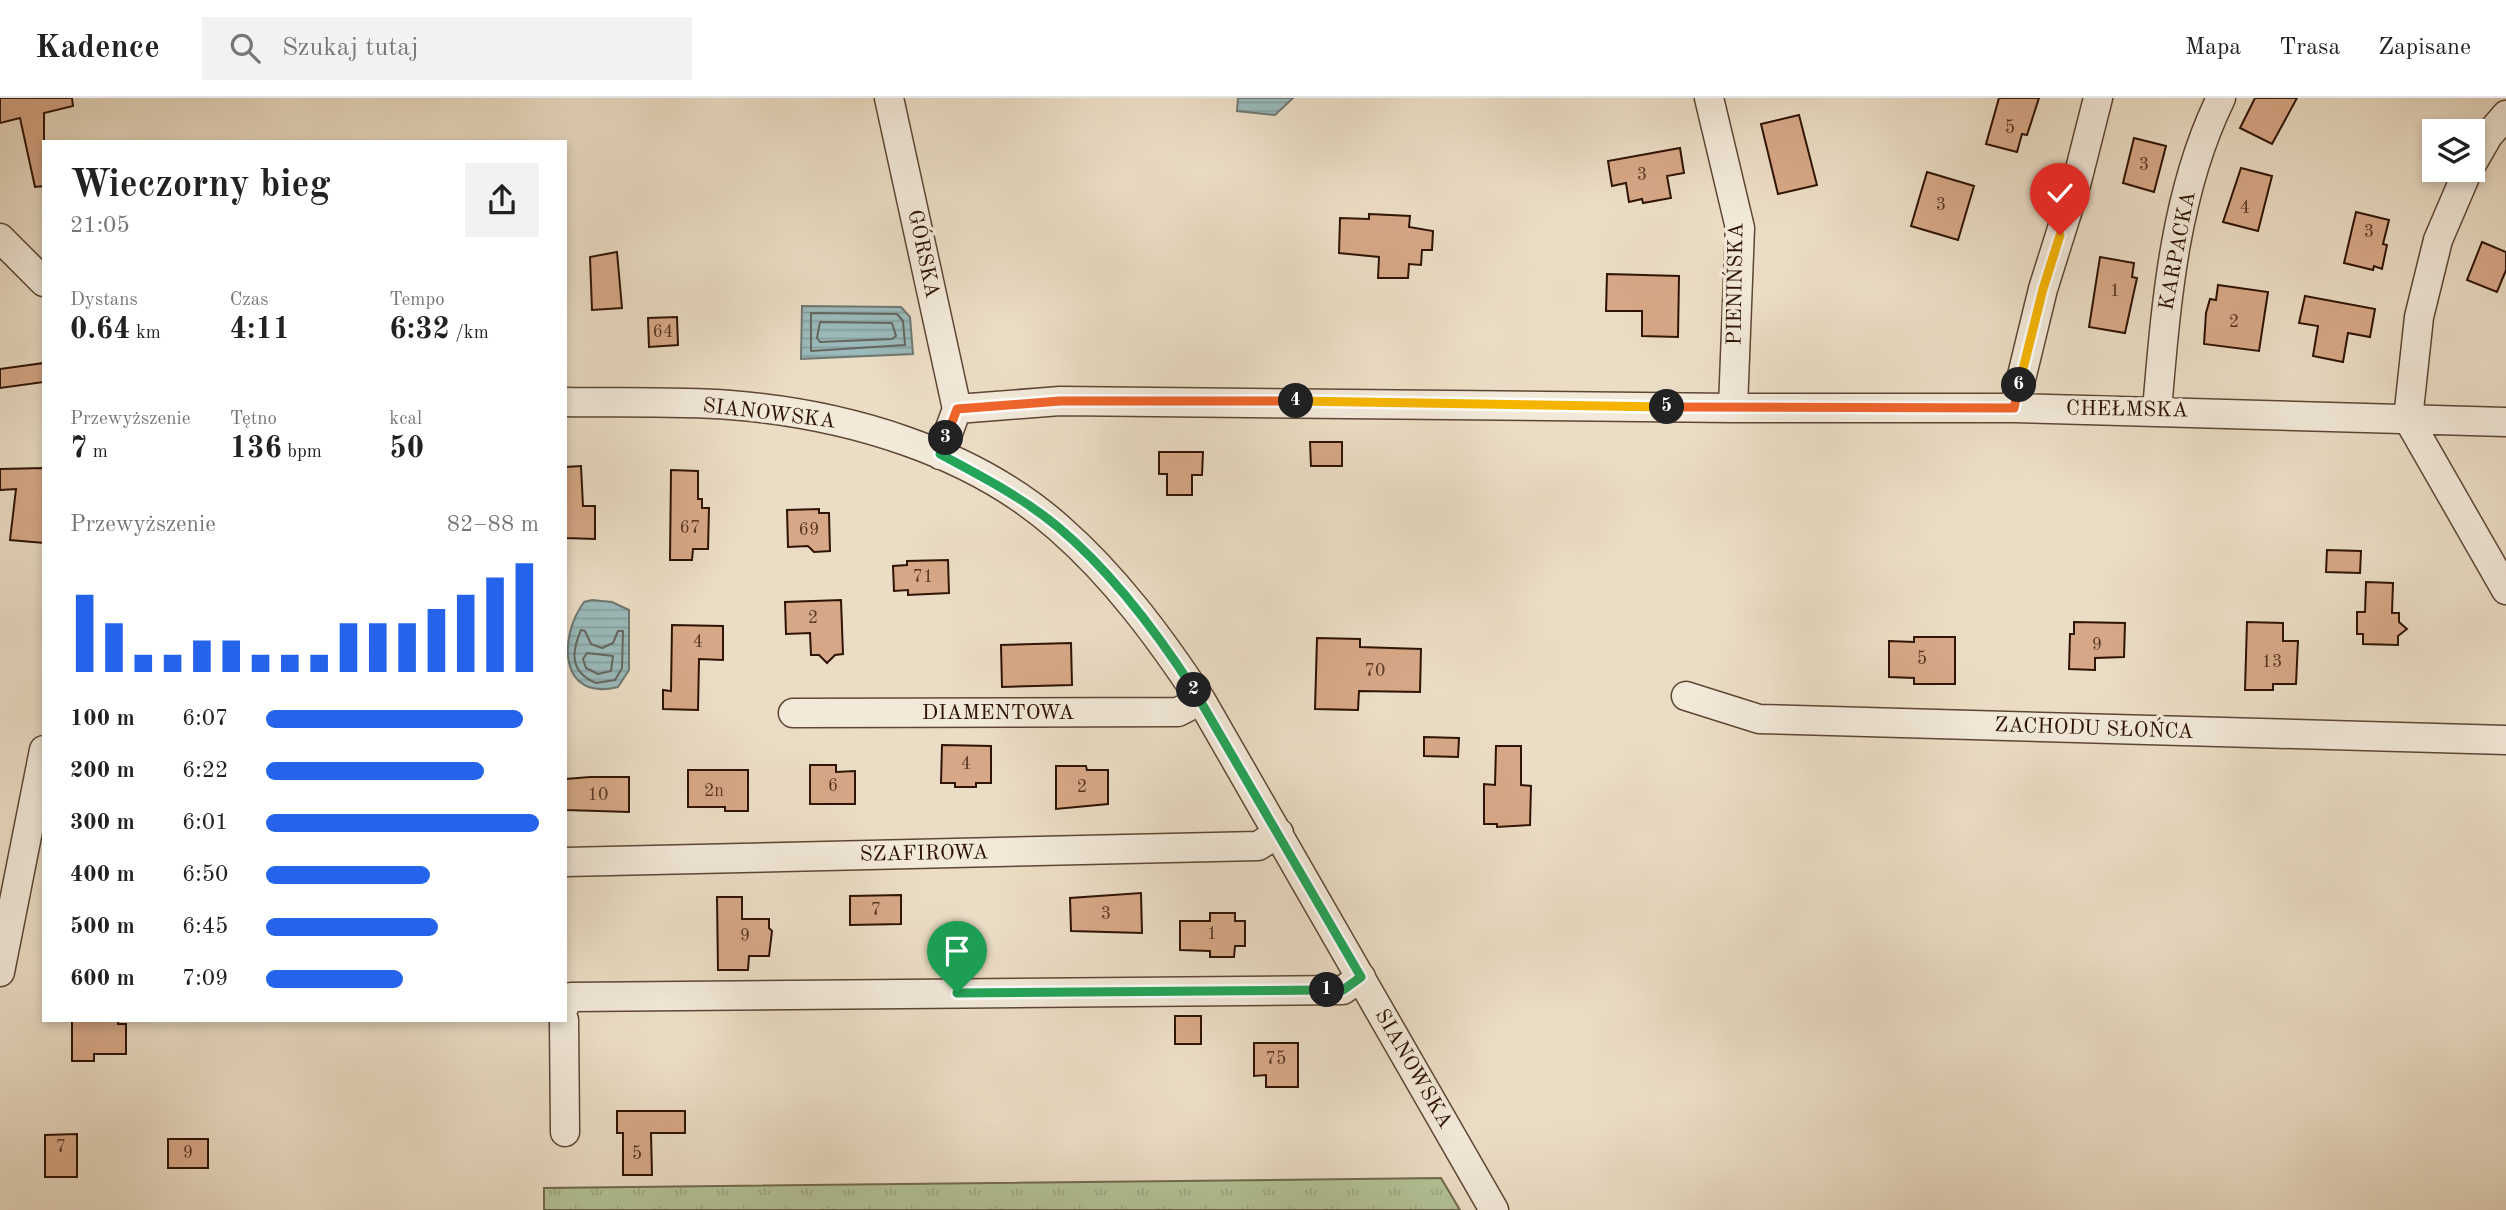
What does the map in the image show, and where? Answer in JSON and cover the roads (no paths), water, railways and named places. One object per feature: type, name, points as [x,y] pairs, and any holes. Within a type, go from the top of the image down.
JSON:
[{"type":"street","name":"GÓRSKA","points":[[889,98],[957,409]]},
{"type":"street","points":[[2014,408],[2043,289],[2077,181],[2098,98]]},
{"type":"street","name":"KARPACKA","points":[[2157,410],[2166,296],[2183,214],[2207,128],[2221,98]]},
{"type":"street","name":"PIENIŃSKA","points":[[1712,109],[1740,228],[1733,408]]},
{"type":"street","points":[[2485,141],[2506,115]]},
{"type":"street","points":[[2463,182],[2435,252],[2419,317],[2408,419],[2506,590]]},
{"type":"street","points":[[0,238],[42,280]]},
{"type":"street","name":"CHEŁMSKA","points":[[957,409],[1060,401],[1342,401],[1733,408],[2157,410],[2506,422]]},
{"type":"street","name":"SIANOWSKA","points":[[567,402],[729,405],[793,412],[855,425],[940,454],[997,484],[1058,527],[1121,592],[1166,646],[1201,700],[1494,1210]]},
{"type":"street","points":[[940,454],[957,409]]},
{"type":"street","name":"ZACHODU SŁOŃCA","points":[[1686,696],[1759,719],[2506,740]]},
{"type":"street","name":"DIAMENTOWA","points":[[793,713],[1178,712],[1201,700]]},
{"type":"street","points":[[0,972],[42,760]]},
{"type":"street","name":"SZAFIROWA","points":[[567,862],[1258,846],[1279,833]]},
{"type":"street","points":[[567,1007],[1343,990],[1361,977]]},
{"type":"street","points":[[565,1132],[567,1022]]},
{"type":"water","points":[[1238,98],[1293,98],[1275,115],[1237,111]]},
{"type":"water","points":[[802,306],[901,307],[910,317],[913,354],[801,359]]},
{"type":"water","points":[[584,602],[612,602],[629,610],[629,670],[618,687],[599,689],[584,685],[574,676],[569,663],[570,632]]}]
